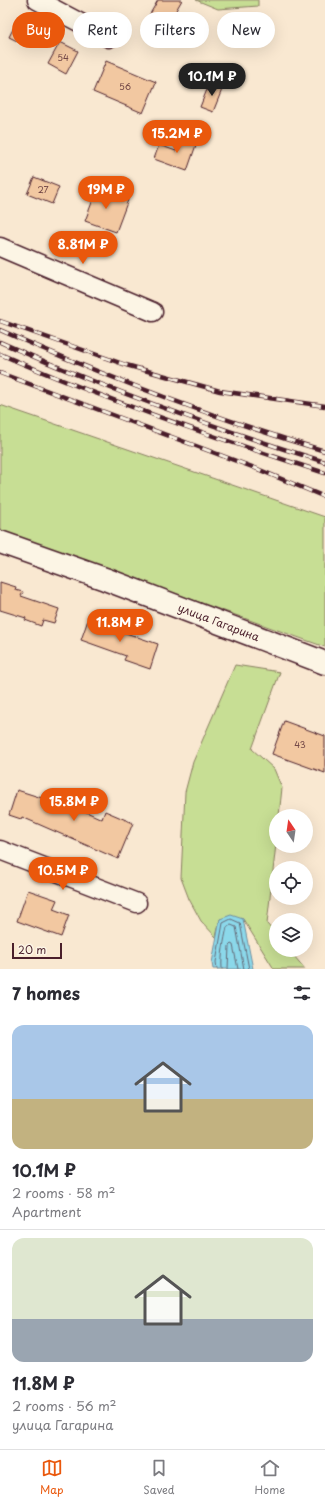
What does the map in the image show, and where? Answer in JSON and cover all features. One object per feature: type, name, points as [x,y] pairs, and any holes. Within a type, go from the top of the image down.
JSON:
[{"type":"street","points":[[37,0],[73,19]]},
{"type":"street","points":[[0,247],[153,312]]},
{"type":"street","name":"улица Гагарина","points":[[0,542],[105,579],[325,663]]},
{"type":"street","points":[[0,850],[137,903]]},
{"type":"green space","points":[[196,0],[258,0],[258,6],[218,9]]},
{"type":"green space","points":[[0,405],[325,517],[325,647],[0,531]]},
{"type":"green space","points":[[235,665],[280,672],[252,749],[274,769],[282,788],[280,809],[269,809],[269,853],[275,853],[274,861],[269,861],[269,905],[267,924],[269,926],[269,957],[295,957],[305,969],[274,969],[243,919],[220,919],[216,937],[201,921],[189,899],[181,878],[185,792],[193,762]]},
{"type":"water","points":[[231,915],[243,919],[253,969],[213,969],[212,963],[220,919]]},
{"type":"building","points":[[158,0],[182,0],[175,12],[151,12]]},
{"type":"building","points":[[12,31],[12,38],[9,37]]},
{"type":"building","points":[[65,44],[78,51],[66,74],[48,64],[57,48],[65,48]]},
{"type":"building","points":[[106,61],[156,82],[143,113],[93,92]]},
{"type":"building","points":[[210,82],[223,87],[213,112],[200,107]]},
{"type":"building","points":[[181,137],[197,142],[187,171],[154,159],[159,145],[176,151]]},
{"type":"building","points":[[34,177],[59,187],[52,204],[27,194]]},
{"type":"building","points":[[97,189],[128,200],[116,232],[85,221]]},
{"type":"building","points":[[0,582],[16,587],[15,590],[23,592],[21,596],[59,609],[54,623],[43,620],[41,626],[25,620],[26,618],[0,610]]},
{"type":"building","points":[[89,617],[115,626],[114,629],[158,644],[150,669],[124,660],[126,656],[81,640]]},
{"type":"building","points":[[284,721],[325,736],[325,773],[272,754]]},
{"type":"building","points":[[17,790],[42,798],[44,793],[102,819],[105,811],[133,823],[118,859],[22,817],[21,819],[9,815]]},
{"type":"building","points":[[28,890],[57,900],[53,909],[69,915],[61,937],[17,921]]},
{"type":"railway","points":[[0,321],[126,365],[220,391],[325,406]]},
{"type":"railway","points":[[0,330],[80,364],[201,411],[325,451]]},
{"type":"railway","points":[[0,342],[120,392],[243,436],[325,462]]},
{"type":"railway","points":[[0,354],[120,403],[325,473]]},
{"type":"railway","points":[[0,373],[255,468],[325,497]]}]
